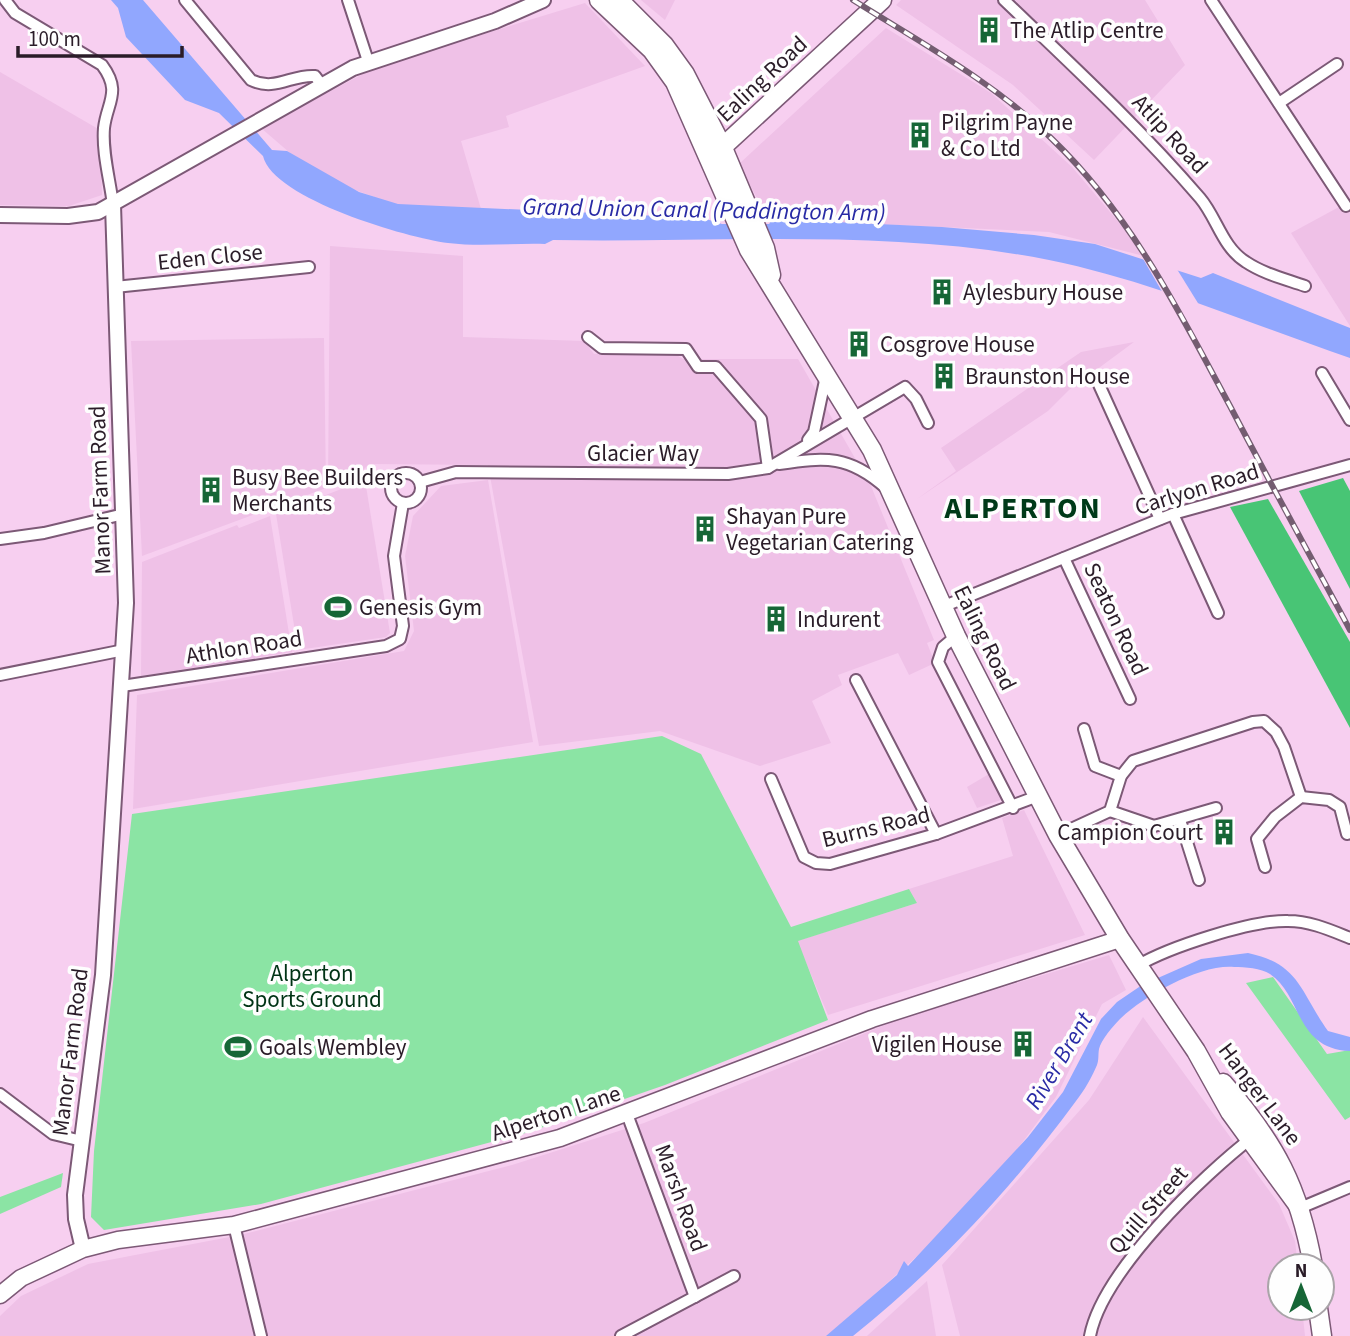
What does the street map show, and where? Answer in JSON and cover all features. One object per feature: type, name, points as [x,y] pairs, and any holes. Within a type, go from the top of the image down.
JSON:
[{"type":"main road","name":"Ealing Road","points":[[599,0],[656,54],[675,82],[708,160],[743,218]]},
{"type":"main road","points":[[619,0],[664,46],[685,74],[723,148],[719,164],[727,195]]},
{"type":"main road","name":"Ealing Road","points":[[882,0],[723,148],[743,218],[775,288],[894,495],[942,607],[1058,835],[1120,939],[1164,1003]]},
{"type":"main road","points":[[708,160],[723,148]]},
{"type":"main road","name":"Alperton Lane","points":[[0,1295],[21,1278],[83,1249],[118,1240],[234,1225],[515,1151],[628,1114],[872,1019],[1120,939]]},
{"type":"main road","name":"Hanger Lane","points":[[1164,1003],[1255,1135],[1284,1165],[1300,1208],[1310,1252]]},
{"type":"street","points":[[5,0],[15,13],[102,65],[109,75],[112,106],[104,126],[113,205]]},
{"type":"street","points":[[185,0],[251,80],[262,85],[273,85],[309,75],[315,76],[321,85]]},
{"type":"street","points":[[348,0],[369,61]]},
{"type":"street","points":[[0,215],[68,216],[98,212],[269,112],[369,61],[495,21],[543,0]]},
{"type":"street","name":"Atlip Road","points":[[1004,0],[1131,122],[1200,198],[1213,216],[1226,244],[1244,262],[1306,285]]},
{"type":"street","points":[[1211,0],[1346,206]]},
{"type":"street","points":[[1279,103],[1337,64]]},
{"type":"street","name":"Manor Farm Road","points":[[83,1249],[76,1219],[75,1195],[103,975],[124,650],[124,514],[113,205]]},
{"type":"street","name":"Eden Close","points":[[115,287],[309,267]]},
{"type":"street","points":[[588,337],[602,348],[686,349],[698,367],[716,367],[761,419],[770,467],[816,460],[842,461],[862,469],[894,495]]},
{"type":"street","points":[[1322,373],[1350,420]]},
{"type":"street","points":[[802,448],[814,432],[827,376]]},
{"type":"street","points":[[1096,378],[1160,519]]},
{"type":"street","name":"Glacier Way","points":[[420,482],[456,472],[728,474],[770,467],[851,416],[905,387],[928,423]]},
{"type":"street","name":"Carlyon Road","points":[[942,607],[1173,514],[1350,465]]},
{"type":"street","points":[[404,473],[415,475],[420,482],[421,491],[417,499],[403,503],[392,496],[394,478],[404,473]]},
{"type":"street","name":"Athlon Road","points":[[122,687],[386,646],[401,639],[403,626],[394,555],[403,503]]},
{"type":"street","points":[[0,539],[44,533],[124,514]]},
{"type":"street","points":[[1173,514],[1218,613]]},
{"type":"street","name":"Seaton Road","points":[[1064,558],[1130,699]]},
{"type":"street","points":[[956,636],[943,647],[938,662],[1013,808]]},
{"type":"street","points":[[0,675],[124,650]]},
{"type":"street","points":[[856,680],[936,834]]},
{"type":"street","points":[[1110,811],[1121,776],[1133,761],[1264,721],[1276,732],[1284,747],[1301,797]]},
{"type":"street","points":[[1084,729],[1095,766],[1121,776]]},
{"type":"street","name":"Burns Road","points":[[771,779],[804,857],[816,863],[830,864],[936,834],[1013,808],[1038,796]]},
{"type":"street","points":[[1265,867],[1257,839],[1275,817],[1301,797],[1329,800],[1340,807],[1347,834],[1350,833]]},
{"type":"street","points":[[1058,835],[1110,811],[1147,825],[1180,820],[1216,808]]},
{"type":"street","points":[[1180,820],[1199,880]]},
{"type":"street","points":[[1142,972],[1182,946],[1278,921],[1316,925],[1350,938]]},
{"type":"street","points":[[0,1111],[5,1097],[53,1134],[82,1141]]},
{"type":"street","name":"Marsh Road","points":[[628,1114],[695,1297]]},
{"type":"street","name":"Quill Street","points":[[1090,1336],[1100,1302],[1118,1276],[1177,1205],[1255,1135]]},
{"type":"street","points":[[1300,1208],[1350,1187]]},
{"type":"street","points":[[234,1225],[261,1336]]},
{"type":"street","points":[[621,1336],[734,1276]]},
{"type":"shaded area","points":[[641,0],[675,0],[665,20]]},
{"type":"shaded area","points":[[901,0],[1145,0],[1185,65],[1094,160],[1013,85],[896,5]]},
{"type":"shaded area","points":[[585,3],[645,66],[506,116],[509,127],[461,141],[481,209],[403,207],[318,177],[261,128],[376,67]]},
{"type":"shaded area","points":[[886,28],[991,93],[1072,167],[1148,257],[1049,232],[768,219],[739,164]]},
{"type":"shaded area","points":[[0,72],[100,130],[102,195],[69,206],[0,205]]},
{"type":"shaded area","points":[[1350,201],[1350,326],[1291,233]]},
{"type":"shaded area","points":[[330,246],[463,256],[463,337],[584,341],[594,354],[675,354],[683,359],[798,359],[871,486],[934,640],[927,643],[935,663],[909,675],[898,653],[838,675],[842,685],[812,701],[831,743],[760,766],[660,731],[539,746],[488,465],[369,464],[357,476],[328,488]]},
{"type":"shaded area","points":[[324,338],[326,488],[142,556],[131,341]]},
{"type":"shaded area","points":[[1134,342],[1069,390],[1048,411],[917,499],[956,471],[941,448],[1081,352]]},
{"type":"shaded area","points":[[365,480],[390,633],[386,637],[298,650],[276,514]]},
{"type":"shaded area","points":[[488,480],[533,742],[133,809],[137,695],[404,651],[414,631],[405,556],[413,516],[441,486]]},
{"type":"shaded area","points":[[270,516],[292,652],[141,676],[142,562],[237,525],[239,528]]},
{"type":"shaded area","points":[[989,774],[1004,799],[977,808],[967,787]]},
{"type":"shaded area","points":[[1024,810],[1085,935],[828,1015],[797,941],[917,903],[909,889],[1013,856],[1002,818]]},
{"type":"shaded area","points":[[1109,955],[1126,990],[1102,1004],[1056,1097],[1010,1159],[925,1249],[828,1336],[0,1336],[0,1316],[21,1296],[88,1264],[240,1235],[512,1165],[644,1123],[902,1018]]},
{"type":"shaded area","points":[[1143,1017],[1279,1204],[1295,1241],[1296,1252],[1266,1252],[1266,1322],[1304,1322],[1305,1336],[960,1336],[942,1265],[1089,1100]]},
{"type":"shaded area","points":[[927,1281],[936,1336],[867,1336]]},
{"type":"green space","points":[[1343,478],[1350,491],[1350,589],[1299,491]]},
{"type":"green space","points":[[1268,499],[1350,642],[1350,728],[1230,507]]},
{"type":"green space","name":"Alperton Sports Ground","points":[[662,736],[701,754],[791,927],[909,889],[917,903],[798,941],[828,1020],[665,1085],[529,1132],[261,1204],[104,1230],[91,1217],[94,1151],[132,814]]},
{"type":"green space","points":[[1273,977],[1327,1054],[1350,1050],[1350,1117],[1345,1120],[1246,983]]},
{"type":"green space","points":[[63,1173],[61,1187],[0,1214],[0,1197]]},
{"type":"water","points":[[111,0],[143,0],[272,150],[287,151],[359,192],[398,204],[703,218],[722,224],[769,224],[773,219],[942,227],[1034,235],[1095,244],[1201,278],[1213,273],[1350,328],[1350,358],[1125,279],[1049,260],[988,250],[864,240],[802,239],[553,240],[545,244],[472,245],[429,240],[375,225],[344,214],[290,187],[272,172],[263,156],[219,113],[185,100],[126,37],[118,8]]},
{"type":"water","points":[[1248,953],[1279,964],[1289,972],[1328,1031],[1350,1037],[1350,1051],[1332,1048],[1319,1041],[1301,1020],[1280,983],[1262,970],[1220,967],[1173,983],[1130,1010],[1111,1029],[1100,1045],[1098,1063],[1079,1097],[1026,1165],[972,1226],[914,1284],[853,1336],[826,1336],[897,1275],[904,1261],[908,1266],[1028,1137],[1063,1092],[1101,1019],[1117,1002],[1142,985],[1201,959]]},
{"type":"pier","points":[[1142,257],[1175,266],[1201,308],[1164,295]]},
{"type":"railway","points":[[853,0],[982,81],[1052,139],[1106,199],[1152,265],[1172,300],[1350,630]]},
{"type":"place","name":"The Atlip Centre","points":[[989,30]]},
{"type":"place","name":"Pilgrim Payne & Co Ltd","points":[[920,135]]},
{"type":"place","name":"Aylesbury House","points":[[942,292]]},
{"type":"place","name":"Cosgrove House","points":[[859,344]]},
{"type":"place","name":"Braunston House","points":[[944,376]]},
{"type":"place","name":"Busy Bee Builders Merchants","points":[[211,490]]},
{"type":"place","name":"Shayan Pure Vegetarian Catering","points":[[705,529]]},
{"type":"place","name":"Genesis Gym","points":[[338,607]]},
{"type":"place","name":"Indurent","points":[[776,619]]},
{"type":"place","name":"Campion Court","points":[[1224,832]]},
{"type":"place","name":"Vigilen House","points":[[1023,1044]]},
{"type":"place","name":"Goals Wembley","points":[[238,1047]]},
{"type":"district","name":"ALPERTON","points":[[1023,508]]},
{"type":"water label","name":"Grand Union Canal (Paddington Arm)","points":[[704,210]]},
{"type":"water label","name":"River Brent","points":[[1059,1061]]}]
